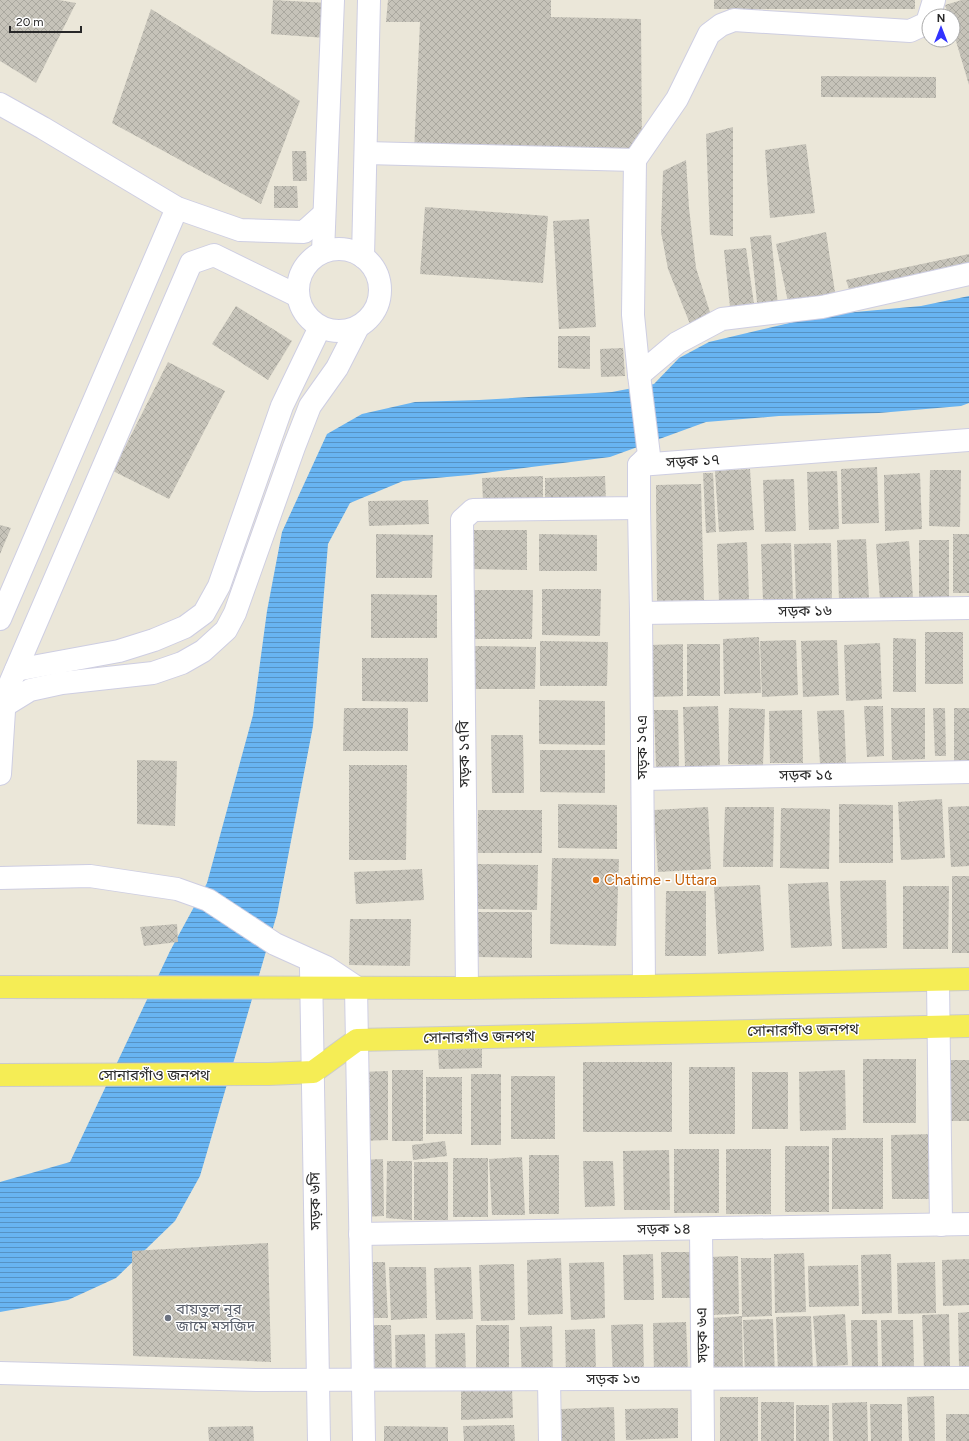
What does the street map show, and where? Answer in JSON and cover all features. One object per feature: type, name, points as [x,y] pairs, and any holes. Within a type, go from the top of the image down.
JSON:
[{"type":"main road","points":[[0,987],[467,988],[969,979]]},
{"type":"main road","name":"সোনারগাঁও জনপথ","points":[[357,1040],[969,1026]]},
{"type":"main road","points":[[313,1072],[357,1040]]},
{"type":"main road","name":"সোনারগাঁও জনপথ","points":[[1,1075],[269,1074],[313,1072]]},
{"type":"street","points":[[323,252],[333,0]]},
{"type":"street","points":[[363,257],[369,0]]},
{"type":"street","points":[[638,508],[644,460],[639,378],[633,315],[635,160],[677,99],[709,34],[721,25],[734,20],[910,31],[927,23],[934,0]]},
{"type":"street","points":[[0,104],[177,208],[240,230],[304,232],[324,214]]},
{"type":"street","points":[[366,153],[635,160]]},
{"type":"street","points":[[0,619],[177,208]]},
{"type":"street","points":[[337,249],[350,251],[363,257],[373,266],[379,279],[380,293],[377,306],[370,318],[358,327],[346,331],[333,331],[320,327],[309,319],[302,308],[298,296],[298,282],[312,259],[323,252],[337,249]]},
{"type":"street","points":[[0,774],[5,695],[191,263],[214,255],[298,296]]},
{"type":"street","points":[[639,378],[677,343],[722,319],[822,306],[969,274]]},
{"type":"street","points":[[16,670],[119,651],[154,640],[185,627],[204,613],[219,586],[282,406],[320,327]]},
{"type":"street","points":[[4,706],[30,690],[62,683],[153,674],[182,663],[203,651],[226,630],[235,613],[310,406],[337,368],[358,327]]},
{"type":"street","name":"সড়ক ১৭","points":[[644,460],[969,440]]},
{"type":"street","name":"সড়ক ১৭বি","points":[[467,988],[462,520],[472,510],[638,508]]},
{"type":"street","name":"সড়ক ১৭এ","points":[[638,508],[641,613],[644,986]]},
{"type":"street","name":"সড়ক ১৬","points":[[641,613],[969,608]]},
{"type":"street","name":"সড়ক ১৫","points":[[642,779],[969,772]]},
{"type":"street","points":[[0,878],[90,876],[177,889],[208,900],[275,944],[326,968],[356,987],[364,1441]]},
{"type":"street","name":"সড়ক ৬সি","points":[[311,961],[319,1441]]},
{"type":"street","points":[[938,980],[940,1026],[941,1225]]},
{"type":"street","name":"সড়ক ১৪","points":[[360,1234],[969,1224]]},
{"type":"street","name":"সড়ক ৬এ","points":[[701,1228],[703,1441]]},
{"type":"street","name":"সড়ক ১৩","points":[[0,1373],[257,1380],[969,1378]]},
{"type":"street","points":[[549,1379],[550,1441]]},
{"type":"water","points":[[969,296],[969,403],[961,406],[879,413],[779,416],[706,422],[610,457],[469,475],[403,481],[350,503],[328,544],[313,726],[277,914],[200,1176],[175,1221],[116,1278],[68,1300],[0,1312],[0,1182],[70,1162],[170,951],[207,883],[253,715],[267,611],[282,532],[327,434],[362,414],[415,402],[479,400],[612,392],[654,384],[679,358],[709,342],[823,315],[921,306]]},
{"type":"building","points":[[0,0],[59,0],[76,3],[36,83],[0,61]]},
{"type":"building","points":[[273,0],[328,3],[326,38],[271,34]]},
{"type":"building","points":[[388,0],[551,0],[551,17],[641,19],[642,155],[414,152],[420,22],[386,22]]},
{"type":"building","points":[[714,0],[915,0],[915,9],[714,9]]},
{"type":"building","points":[[962,0],[969,0],[969,85],[958,48],[961,48],[961,8],[946,8],[945,5]]},
{"type":"building","points":[[151,9],[300,101],[261,204],[112,123]]},
{"type":"building","points":[[821,76],[936,77],[936,98],[821,97]]},
{"type":"building","points":[[733,127],[733,236],[710,235],[706,134]]},
{"type":"building","points":[[806,144],[815,213],[770,218],[765,150]]},
{"type":"building","points":[[292,151],[306,151],[307,181],[293,181]]},
{"type":"building","points":[[686,160],[689,208],[696,268],[715,328],[694,334],[668,269],[661,232],[663,171]]},
{"type":"building","points":[[274,186],[297,186],[298,208],[274,208]]},
{"type":"building","points":[[425,207],[548,216],[543,283],[420,274]]},
{"type":"building","points":[[589,219],[596,327],[559,329],[553,221]]},
{"type":"building","points":[[826,232],[836,299],[789,307],[776,244]]},
{"type":"building","points":[[771,235],[779,316],[759,320],[750,237]]},
{"type":"building","points":[[746,248],[754,304],[730,307],[724,250]]},
{"type":"building","points":[[969,254],[969,270],[851,295],[846,280]]},
{"type":"building","points":[[236,306],[292,341],[268,380],[212,344]]},
{"type":"building","points":[[558,336],[590,336],[590,369],[558,368]]},
{"type":"building","points":[[623,348],[625,376],[601,377],[600,349]]},
{"type":"building","points":[[168,362],[225,391],[169,499],[113,471]]},
{"type":"building","points":[[877,467],[879,523],[842,524],[841,469]]},
{"type":"building","points":[[750,469],[754,530],[719,532],[715,471]]},
{"type":"building","points":[[930,470],[961,470],[960,527],[929,526]]},
{"type":"building","points":[[837,471],[839,529],[809,530],[807,472]]},
{"type":"building","points":[[703,473],[713,473],[716,532],[706,533]]},
{"type":"building","points":[[920,473],[922,529],[885,531],[884,475]]},
{"type":"building","points":[[543,476],[543,501],[483,502],[482,478]]},
{"type":"building","points":[[605,476],[606,501],[545,502],[545,478]]},
{"type":"building","points":[[794,479],[796,531],[765,532],[763,480]]},
{"type":"building","points":[[701,484],[704,600],[657,601],[656,485]]},
{"type":"building","points":[[428,500],[429,524],[369,526],[368,501]]},
{"type":"building","points":[[0,525],[11,528],[0,554]]},
{"type":"building","points":[[470,530],[527,530],[527,570],[470,569]]},
{"type":"building","points":[[376,534],[433,535],[432,578],[376,578]]},
{"type":"building","points":[[539,534],[597,535],[597,571],[539,571]]},
{"type":"building","points":[[953,534],[969,534],[969,593],[953,593]]},
{"type":"building","points":[[866,539],[869,599],[839,600],[837,540]]},
{"type":"building","points":[[919,540],[949,540],[949,597],[919,597]]},
{"type":"building","points":[[909,541],[913,598],[880,600],[876,544]]},
{"type":"building","points":[[747,542],[749,600],[719,601],[717,544]]},
{"type":"building","points":[[791,543],[793,600],[763,602],[761,544]]},
{"type":"building","points":[[831,543],[832,599],[796,600],[794,544]]},
{"type":"building","points":[[542,589],[601,589],[600,636],[542,635]]},
{"type":"building","points":[[473,590],[533,590],[532,639],[473,639]]},
{"type":"building","points":[[371,594],[437,595],[437,638],[371,638]]},
{"type":"building","points":[[925,632],[963,632],[963,684],[925,684]]},
{"type":"building","points":[[759,637],[761,693],[724,694],[723,639]]},
{"type":"building","points":[[893,638],[916,639],[916,692],[893,692]]},
{"type":"building","points":[[796,640],[798,695],[762,697],[760,641]]},
{"type":"building","points":[[837,640],[839,695],[803,697],[801,641]]},
{"type":"building","points":[[540,641],[608,642],[607,686],[540,686]]},
{"type":"building","points":[[880,643],[882,699],[846,701],[844,645]]},
{"type":"building","points":[[683,644],[683,696],[649,697],[649,645]]},
{"type":"building","points":[[687,644],[720,644],[720,696],[687,696]]},
{"type":"building","points":[[475,646],[536,647],[535,689],[475,689]]},
{"type":"building","points":[[362,658],[428,658],[428,702],[362,701]]},
{"type":"building","points":[[539,700],[605,701],[605,745],[539,744]]},
{"type":"building","points":[[718,706],[720,765],[685,767],[683,707]]},
{"type":"building","points":[[864,706],[883,706],[884,756],[867,757]]},
{"type":"building","points":[[344,708],[408,708],[408,751],[343,751]]},
{"type":"building","points":[[729,708],[765,709],[763,765],[728,764]]},
{"type":"building","points":[[891,708],[925,708],[925,759],[892,760]]},
{"type":"building","points":[[933,708],[945,708],[946,756],[935,756]]},
{"type":"building","points":[[954,708],[969,708],[969,760],[954,761]]},
{"type":"building","points":[[654,710],[678,710],[679,767],[656,767]]},
{"type":"building","points":[[802,710],[803,763],[770,763],[769,711]]},
{"type":"building","points":[[844,710],[846,763],[820,764],[817,711]]},
{"type":"building","points":[[491,735],[523,735],[524,793],[492,793]]},
{"type":"building","points":[[540,750],[605,750],[605,793],[540,792]]},
{"type":"building","points":[[137,760],[177,761],[175,826],[137,824]]},
{"type":"building","points":[[349,765],[407,765],[406,860],[349,860]]},
{"type":"building","points":[[942,799],[945,858],[901,860],[898,802]]},
{"type":"building","points":[[558,804],[617,805],[617,849],[558,848]]},
{"type":"building","points":[[839,804],[893,805],[893,863],[839,863]]},
{"type":"building","points":[[969,806],[969,866],[951,867],[948,807]]},
{"type":"building","points":[[708,807],[711,869],[658,872],[654,810]]},
{"type":"building","points":[[725,807],[774,807],[773,867],[723,867]]},
{"type":"building","points":[[781,808],[830,809],[829,869],[780,868]]},
{"type":"building","points":[[478,810],[542,810],[542,853],[478,853]]},
{"type":"building","points":[[552,858],[619,859],[616,946],[550,944]]},
{"type":"building","points":[[476,864],[538,865],[537,910],[476,909]]},
{"type":"building","points":[[422,869],[424,900],[356,904],[354,872]]},
{"type":"building","points":[[952,876],[969,876],[969,953],[952,953]]},
{"type":"building","points":[[886,880],[887,948],[842,949],[840,881]]},
{"type":"building","points":[[828,882],[832,946],[791,948],[788,884]]},
{"type":"building","points":[[760,885],[764,951],[718,954],[714,887]]},
{"type":"building","points":[[903,886],[949,886],[948,949],[903,949]]},
{"type":"building","points":[[666,891],[706,891],[706,956],[665,956]]},
{"type":"building","points":[[478,912],[532,912],[532,958],[477,957]]},
{"type":"building","points":[[350,919],[411,919],[410,966],[349,965]]},
{"type":"building","points":[[177,924],[178,942],[144,946],[140,927]]},
{"type":"building","points":[[482,1048],[482,1068],[439,1069],[438,1050]]},
{"type":"building","points":[[863,1059],[916,1059],[916,1123],[863,1123]]},
{"type":"building","points":[[944,1060],[969,1060],[969,1121],[945,1121]]},
{"type":"building","points":[[583,1062],[672,1062],[672,1132],[583,1132]]},
{"type":"building","points":[[689,1067],[735,1067],[735,1134],[689,1134]]},
{"type":"building","points":[[392,1070],[423,1070],[423,1141],[392,1141]]},
{"type":"building","points":[[845,1070],[846,1130],[800,1131],[799,1072]]},
{"type":"building","points":[[388,1071],[388,1140],[360,1141],[359,1072]]},
{"type":"building","points":[[752,1072],[788,1072],[788,1129],[752,1129]]},
{"type":"building","points":[[471,1074],[501,1074],[501,1145],[471,1145]]},
{"type":"building","points":[[511,1076],[555,1076],[555,1139],[511,1139]]},
{"type":"building","points":[[426,1077],[462,1077],[462,1134],[426,1134]]},
{"type":"building","points":[[935,1134],[936,1199],[892,1199],[891,1135]]},
{"type":"building","points":[[832,1138],[883,1138],[883,1209],[832,1209]]},
{"type":"building","points":[[445,1141],[447,1156],[413,1160],[412,1145]]},
{"type":"building","points":[[785,1146],[829,1146],[829,1212],[785,1212]]},
{"type":"building","points":[[674,1149],[719,1149],[719,1213],[674,1213]]},
{"type":"building","points":[[726,1149],[771,1149],[771,1214],[726,1214]]},
{"type":"building","points":[[669,1150],[670,1210],[624,1210],[623,1151]]},
{"type":"building","points":[[529,1155],[559,1155],[559,1214],[529,1214]]},
{"type":"building","points":[[522,1157],[525,1215],[492,1215],[489,1159]]},
{"type":"building","points":[[453,1158],[488,1158],[488,1217],[453,1217]]},
{"type":"building","points":[[383,1159],[384,1216],[361,1217],[361,1160]]},
{"type":"building","points":[[387,1161],[412,1161],[412,1220],[386,1218]]},
{"type":"building","points":[[583,1161],[613,1161],[615,1206],[585,1207]]},
{"type":"building","points":[[414,1162],[448,1162],[448,1220],[414,1220]]},
{"type":"building","points":[[268,1243],[271,1362],[133,1356],[132,1251]]},
{"type":"building","points":[[661,1252],[691,1252],[692,1298],[662,1298]]},
{"type":"building","points":[[804,1253],[806,1312],[775,1313],[774,1254]]},
{"type":"building","points":[[653,1254],[654,1300],[624,1300],[623,1255]]},
{"type":"building","points":[[891,1254],[892,1313],[862,1314],[861,1255]]},
{"type":"building","points":[[738,1256],[739,1314],[709,1315],[707,1257]]},
{"type":"building","points":[[561,1258],[563,1314],[528,1315],[527,1260]]},
{"type":"building","points":[[741,1258],[771,1258],[772,1316],[742,1317]]},
{"type":"building","points":[[969,1259],[969,1305],[943,1306],[942,1260]]},
{"type":"building","points":[[364,1262],[385,1262],[388,1318],[364,1318]]},
{"type":"building","points":[[604,1262],[605,1318],[571,1320],[569,1263]]},
{"type":"building","points":[[935,1262],[936,1313],[898,1314],[897,1263]]},
{"type":"building","points":[[514,1264],[515,1320],[481,1321],[479,1265]]},
{"type":"building","points":[[858,1265],[859,1306],[809,1307],[808,1266]]},
{"type":"building","points":[[389,1267],[426,1267],[427,1318],[391,1320]]},
{"type":"building","points":[[471,1267],[473,1319],[436,1320],[434,1268]]},
{"type":"building","points":[[969,1312],[969,1366],[959,1366],[958,1313]]},
{"type":"building","points":[[845,1314],[848,1365],[817,1367],[813,1316]]},
{"type":"building","points":[[949,1314],[950,1369],[924,1370],[922,1315]]},
{"type":"building","points":[[742,1316],[743,1375],[713,1376],[711,1318]]},
{"type":"building","points":[[811,1316],[813,1373],[778,1373],[776,1317]]},
{"type":"building","points":[[773,1319],[775,1377],[745,1378],[743,1320]]},
{"type":"building","points":[[851,1320],[877,1320],[878,1368],[852,1369]]},
{"type":"building","points":[[881,1320],[913,1320],[914,1367],[882,1368]]},
{"type":"building","points":[[686,1322],[688,1372],[654,1373],[653,1323]]},
{"type":"building","points":[[643,1324],[644,1377],[613,1378],[611,1325]]},
{"type":"building","points":[[367,1325],[391,1325],[392,1371],[368,1372]]},
{"type":"building","points":[[476,1325],[509,1325],[509,1383],[476,1383]]},
{"type":"building","points":[[552,1326],[553,1380],[522,1381],[520,1327]]},
{"type":"building","points":[[595,1329],[596,1375],[566,1376],[565,1330]]},
{"type":"building","points":[[465,1333],[466,1379],[436,1380],[435,1334]]},
{"type":"building","points":[[425,1334],[426,1380],[396,1381],[395,1335]]},
{"type":"building","points":[[461,1388],[512,1388],[513,1418],[461,1420]]},
{"type":"building","points":[[934,1396],[935,1441],[909,1441],[907,1397]]},
{"type":"building","points":[[720,1397],[758,1397],[758,1441],[720,1441]]},
{"type":"building","points":[[761,1402],[794,1402],[794,1441],[761,1441]]},
{"type":"building","points":[[867,1402],[868,1441],[833,1441],[832,1403]]},
{"type":"building","points":[[870,1404],[902,1404],[902,1441],[871,1441]]},
{"type":"building","points":[[796,1405],[829,1405],[829,1441],[796,1441]]},
{"type":"building","points":[[614,1407],[615,1441],[562,1441],[561,1409]]},
{"type":"building","points":[[678,1408],[678,1438],[626,1440],[625,1409]]},
{"type":"building","points":[[946,1414],[969,1414],[969,1441],[946,1441]]},
{"type":"building","points":[[514,1425],[515,1441],[464,1441],[463,1426]]},
{"type":"building","points":[[253,1426],[254,1441],[209,1441],[208,1427]]},
{"type":"building","points":[[384,1426],[448,1427],[448,1441],[384,1441]]},
{"type":"place","name":"Chatime - Uttara","points":[[596,880]]},
{"type":"place","name":"বায়তুল নূর জামে মসজিদ","points":[[168,1318]]}]
